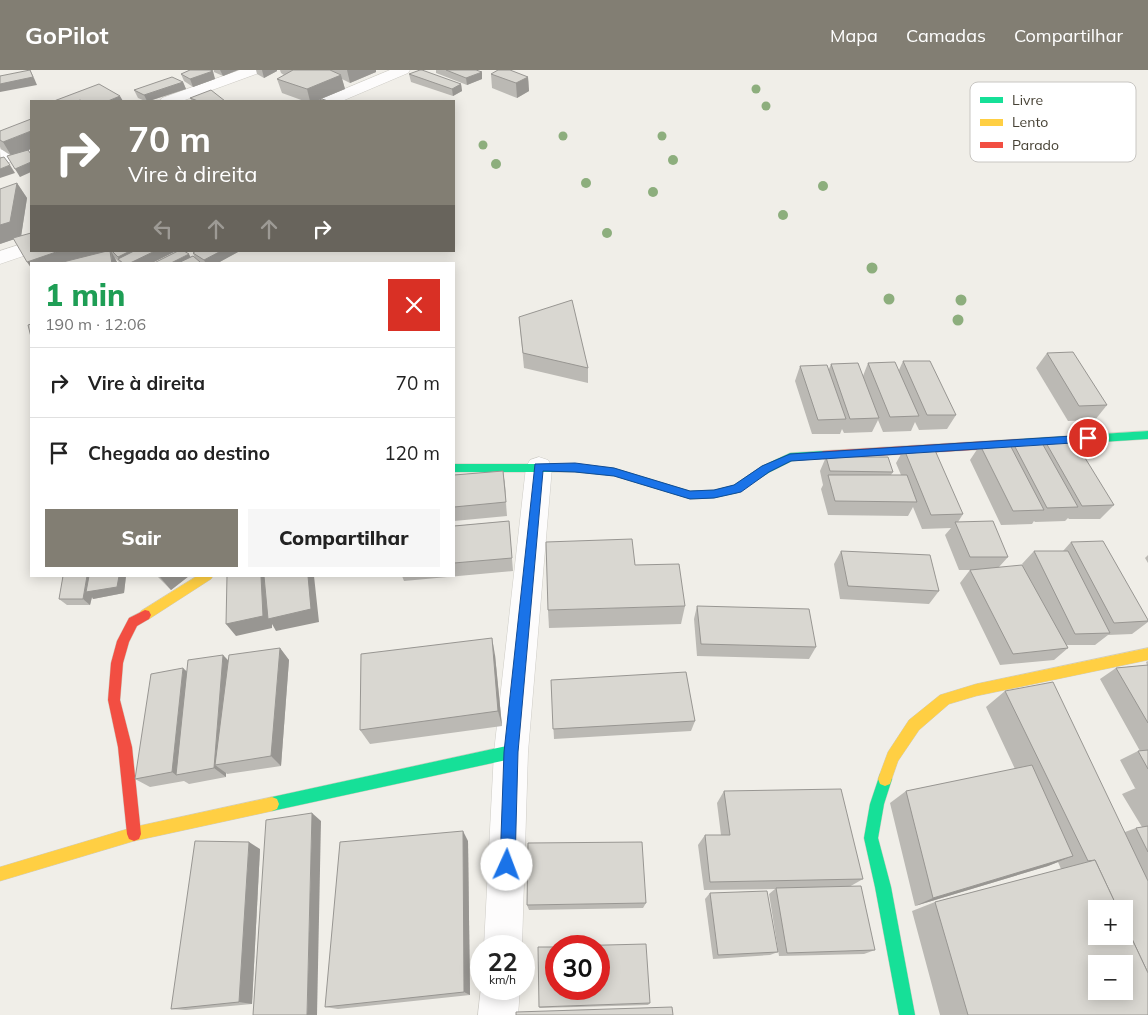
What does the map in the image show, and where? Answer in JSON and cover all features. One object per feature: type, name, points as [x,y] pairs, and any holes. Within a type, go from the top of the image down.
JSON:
[{"type":"street","points":[[171,100],[254,70]]},
{"type":"street","points":[[331,100],[398,71]]},
{"type":"street","points":[[0,154],[4,157],[14,158],[30,154]]},
{"type":"street","points":[[0,258],[30,247]]},
{"type":"street","points":[[455,468],[575,468],[614,472],[690,495],[714,494],[737,489],[766,469],[790,458],[1148,434]]},
{"type":"street","points":[[503,935],[511,752],[538,467]]},
{"type":"street","points":[[134,834],[125,747],[114,700],[117,663],[122,641],[133,622],[205,577]]},
{"type":"street","points":[[907,1015],[883,887],[871,838],[877,804],[893,757],[914,724],[944,699],[976,690],[1148,654]]},
{"type":"street","points":[[0,874],[134,834],[511,752]]},
{"type":"street","points":[[498,1015],[499,1000]]},
{"type":"building","points":[[30,70],[33,77],[0,84],[0,76]]},
{"type":"building","points":[[190,70],[213,71],[190,79],[181,74]]},
{"type":"building","points":[[293,70],[330,70],[341,75],[307,89],[277,79]]},
{"type":"building","points":[[420,70],[461,84],[452,89],[409,74]]},
{"type":"building","points":[[446,70],[476,70],[482,72],[466,78]]},
{"type":"building","points":[[498,70],[510,70],[528,77],[516,83],[491,74]]},
{"type":"building","points":[[172,77],[183,82],[144,95],[134,90]]},
{"type":"building","points":[[99,84],[120,96],[110,100],[57,100]]},
{"type":"building","points":[[211,90],[224,100],[195,100],[190,98]]},
{"type":"building","points":[[30,119],[30,131],[3,142],[0,140],[0,131]]},
{"type":"building","points":[[28,150],[30,153],[30,162],[15,169],[7,156]]},
{"type":"building","points":[[4,157],[10,165],[0,169],[0,158]]},
{"type":"building","points":[[17,183],[10,222],[0,225],[0,189]]},
{"type":"building","points":[[30,233],[30,252],[56,252],[27,262],[13,238]]},
{"type":"building","points":[[110,252],[112,262],[63,262]]},
{"type":"building","points":[[113,252],[128,252],[118,257]]},
{"type":"building","points":[[132,252],[153,252],[132,262],[122,262],[118,259]]},
{"type":"building","points":[[176,252],[189,254],[173,262],[156,262]]},
{"type":"building","points":[[194,252],[219,252],[204,260],[193,253]]},
{"type":"building","points":[[193,256],[200,262],[180,262]]},
{"type":"building","points":[[572,300],[588,368],[523,353],[519,317]]},
{"type":"building","points":[[1073,352],[1107,405],[1079,406],[1047,353]]},
{"type":"building","points":[[903,361],[930,361],[956,415],[927,415]]},
{"type":"building","points":[[895,362],[919,416],[890,417],[868,363]]},
{"type":"building","points":[[858,363],[879,418],[850,419],[831,364]]},
{"type":"building","points":[[827,365],[846,419],[818,420],[800,366]]},
{"type":"building","points":[[1074,440],[1114,505],[1082,506],[1045,441]]},
{"type":"building","points":[[1013,443],[1042,443],[1078,507],[1047,508]]},
{"type":"building","points":[[980,445],[1010,445],[1044,510],[1013,511]]},
{"type":"building","points":[[934,448],[963,514],[931,515],[904,449]]},
{"type":"building","points":[[826,457],[888,457],[893,472],[830,471]]},
{"type":"building","points":[[503,471],[506,502],[455,507],[455,475]]},
{"type":"building","points":[[828,475],[907,475],[917,502],[835,501]]},
{"type":"building","points":[[509,521],[512,558],[455,563],[455,526]]},
{"type":"building","points":[[993,521],[1008,557],[970,557],[955,522]]},
{"type":"building","points":[[632,539],[635,565],[679,564],[685,606],[548,610],[546,542]]},
{"type":"building","points":[[1103,541],[1148,621],[1114,623],[1071,542]]},
{"type":"building","points":[[841,551],[930,555],[939,591],[848,586]]},
{"type":"building","points":[[1034,551],[1068,551],[1110,633],[1075,634]]},
{"type":"building","points":[[1022,565],[1068,648],[1013,654],[970,570]]},
{"type":"building","points":[[63,577],[87,577],[83,599],[59,599]]},
{"type":"building","points":[[89,577],[119,577],[117,587],[86,592]]},
{"type":"building","points":[[227,577],[261,577],[263,616],[226,624]]},
{"type":"building","points":[[264,577],[308,577],[311,609],[268,619]]},
{"type":"building","points":[[697,606],[809,609],[816,647],[701,644]]},
{"type":"building","points":[[492,638],[498,711],[360,730],[361,654]]},
{"type":"building","points":[[280,648],[271,756],[215,765],[229,655]]},
{"type":"building","points":[[223,655],[214,768],[176,775],[188,660]]},
{"type":"building","points":[[1148,665],[1148,723],[1116,668]]},
{"type":"building","points":[[183,668],[172,772],[135,779],[151,674]]},
{"type":"building","points":[[686,672],[695,721],[553,729],[551,680]]},
{"type":"building","points":[[1053,682],[1148,881],[1148,973],[1133,941],[1133,900],[1114,900],[1095,860],[1088,861],[1005,691]]},
{"type":"building","points":[[1148,750],[1148,769],[1138,751]]},
{"type":"building","points":[[1032,765],[1073,856],[933,898],[906,791]]},
{"type":"building","points":[[841,789],[863,879],[710,882],[705,835],[730,835],[724,791]]},
{"type":"building","points":[[312,813],[307,1015],[253,1015],[266,820]]},
{"type":"building","points":[[1148,826],[1148,852],[1136,828]]},
{"type":"building","points":[[463,831],[464,992],[325,1007],[340,842]]},
{"type":"building","points":[[195,841],[249,842],[239,1002],[171,1009]]},
{"type":"building","points":[[642,842],[646,903],[527,905],[528,843]]},
{"type":"building","points":[[1095,860],[1114,900],[1088,900],[1088,945],[1133,945],[1133,941],[1148,973],[1148,1015],[968,1015],[935,902]]},
{"type":"building","points":[[861,886],[875,950],[787,953],[776,888]]},
{"type":"building","points":[[767,891],[778,952],[718,955],[710,893]]},
{"type":"building","points":[[646,944],[650,1003],[539,1007],[538,947],[545,947],[545,1000],[610,1000],[610,945]]},
{"type":"building","points":[[672,1007],[673,1015],[516,1015],[516,1012]]},
{"type":"traffic: fast","points":[[1023,443],[1148,435]]},
{"type":"traffic: fast","points":[[455,468],[575,468],[614,472],[690,495],[714,494],[737,489],[766,469],[790,457],[823,455]]},
{"type":"traffic: fast","points":[[272,804],[511,752]]},
{"type":"traffic: fast","points":[[885,779],[877,804],[871,838],[883,887],[907,1015]]},
{"type":"traffic: slow","points":[[145,615],[205,577]]},
{"type":"traffic: slow","points":[[885,779],[893,757],[914,725],[945,699],[976,690],[1148,654]]},
{"type":"traffic: slow","points":[[0,874],[134,834],[272,804]]},
{"type":"traffic: jam","points":[[823,455],[1023,443]]},
{"type":"traffic: jam","points":[[134,834],[125,747],[114,700],[117,663],[123,641],[133,622],[145,615]]},
{"type":"route","points":[[507,865],[511,752],[538,467],[614,472],[690,495],[714,494],[737,489],[766,469],[790,458],[1088,438]]}]
